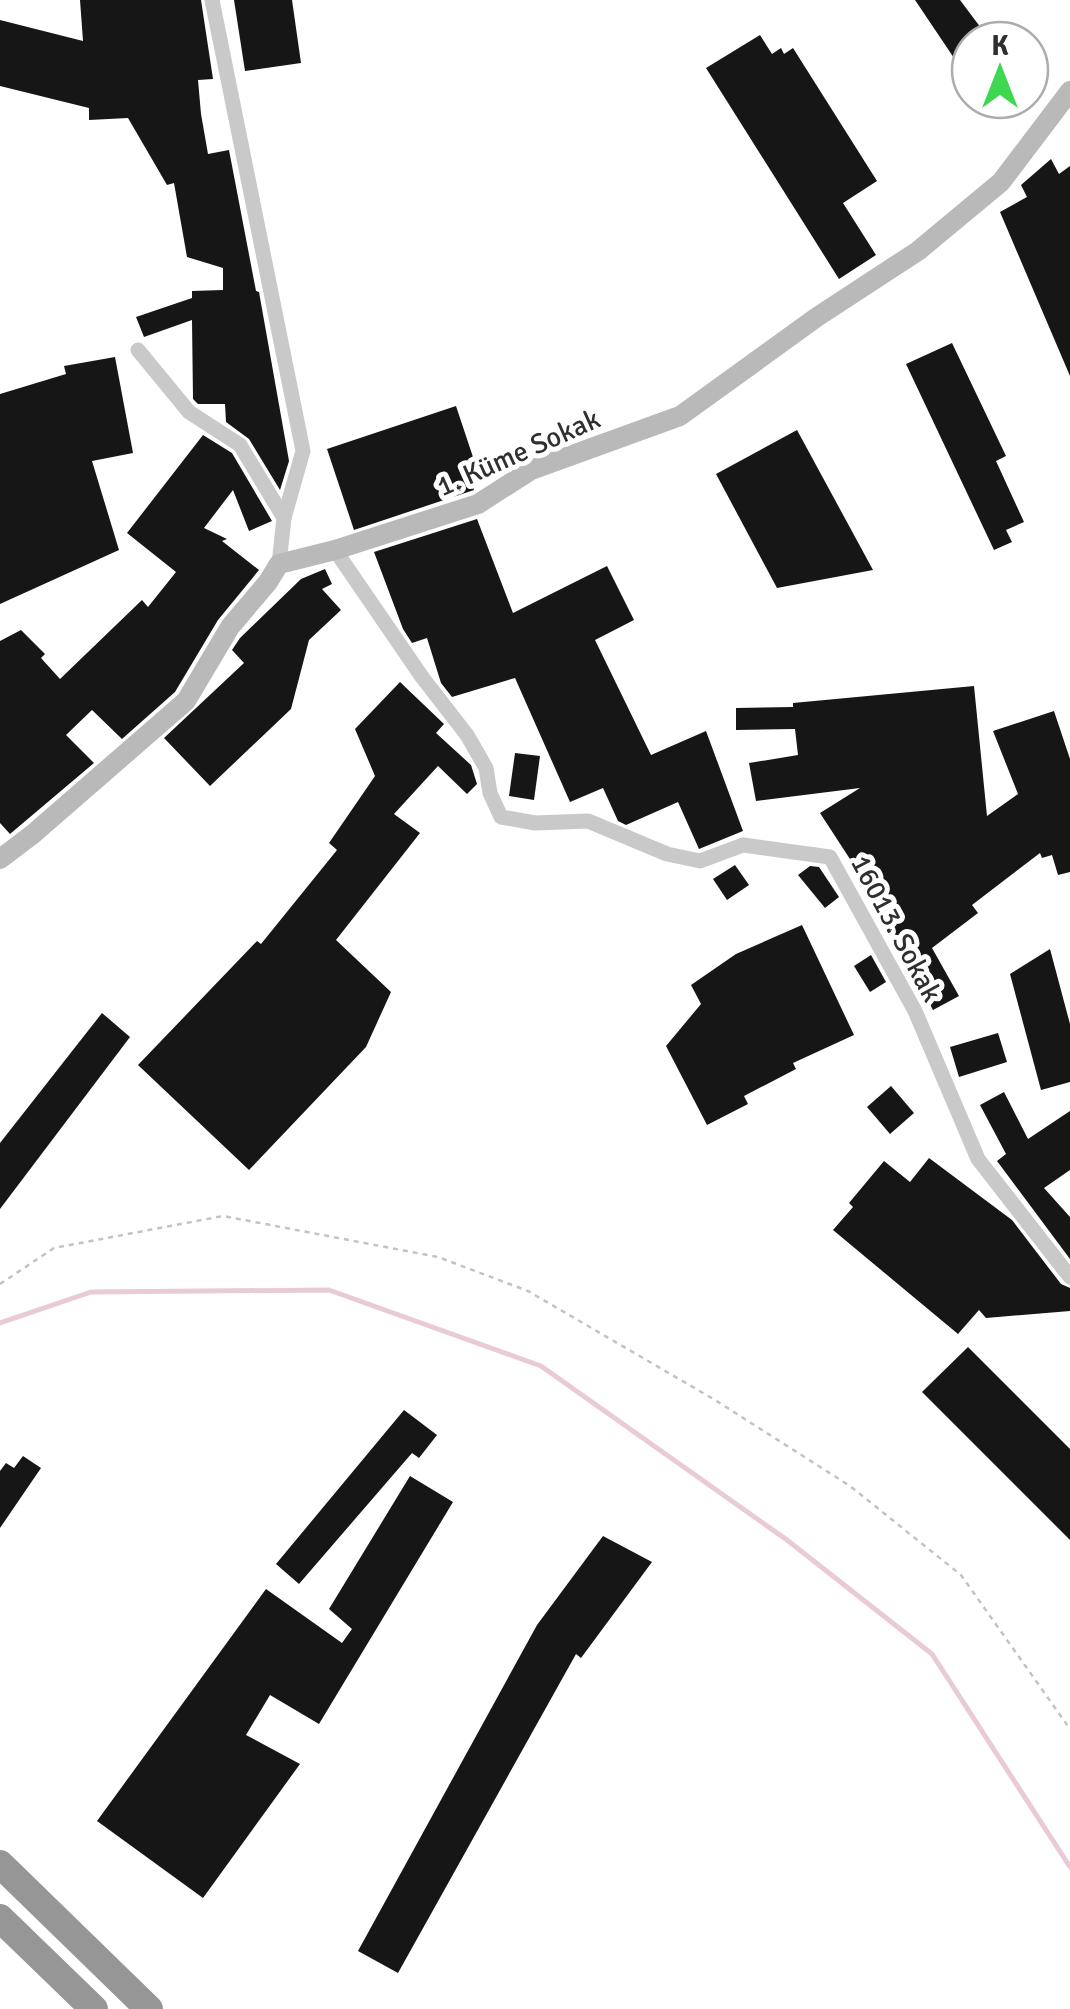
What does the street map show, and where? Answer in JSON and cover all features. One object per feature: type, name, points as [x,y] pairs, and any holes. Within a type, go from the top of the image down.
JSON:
[{"type":"highway","points":[[0,1864],[149,2009]]},
{"type":"highway","points":[[0,1918],[94,2009]]},
{"type":"street","points":[[0,858],[186,701],[230,627],[279,564],[284,518],[303,451],[212,0]]},
{"type":"street","name":"1. Küme Sokak","points":[[279,564],[478,504],[531,470],[680,416],[817,317],[918,251],[1002,182],[1070,91]]},
{"type":"street","points":[[138,350],[189,412],[240,445],[284,518]]},
{"type":"street","name":"16013. Sokak","points":[[335,550],[467,735],[486,768],[490,793],[501,817],[536,823],[588,822],[666,854],[700,861],[744,845],[830,857],[915,1011],[978,1159],[1070,1277]]},
{"type":"path","points":[[0,1284],[54,1248],[223,1216],[438,1257],[528,1291],[714,1400],[850,1486],[961,1575],[1070,1729]]},
{"type":"building","points":[[80,0],[201,0],[213,79],[198,80],[201,114],[208,154],[229,150],[259,292],[289,461],[280,490],[249,439],[226,422],[225,404],[198,404],[193,399],[192,320],[144,337],[136,317],[192,298],[192,291],[223,290],[223,268],[187,257],[174,183],[167,185],[128,118],[89,120],[89,108],[0,86],[0,20],[83,41]]},
{"type":"building","points":[[234,0],[292,0],[301,63],[245,71]]},
{"type":"building","points":[[915,0],[960,0],[975,20],[950,20],[950,52]]},
{"type":"building","points":[[760,35],[772,54],[781,48],[784,54],[793,48],[877,181],[843,203],[876,255],[839,279],[706,68]]},
{"type":"building","points":[[1051,159],[1059,174],[1070,166],[1070,376],[1000,212],[1027,197],[1021,185]]},
{"type":"building","points":[[952,343],[1006,456],[996,461],[1024,522],[1006,530],[1012,542],[994,550],[906,364]]},
{"type":"building","points":[[115,357],[133,453],[92,461],[119,550],[0,604],[0,394],[66,374],[64,366]]},
{"type":"building","points":[[456,406],[474,460],[465,462],[474,490],[354,530],[327,449]]},
{"type":"building","points":[[797,430],[873,570],[777,588],[716,474]]},
{"type":"building","points":[[203,435],[232,453],[272,521],[249,531],[233,490],[204,528],[227,539],[222,541],[259,570],[218,620],[175,692],[122,739],[92,710],[66,735],[94,763],[10,834],[0,823],[0,641],[21,630],[45,654],[41,658],[60,679],[142,600],[148,607],[176,572],[127,533]]},
{"type":"building","points":[[477,519],[513,613],[607,566],[634,620],[595,640],[651,755],[706,731],[743,831],[699,849],[678,802],[626,825],[618,821],[603,788],[570,802],[515,678],[452,697],[441,683],[427,638],[412,643],[403,629],[374,552]]},
{"type":"building","points":[[325,569],[332,584],[322,589],[341,610],[309,640],[291,709],[210,786],[164,738],[244,663],[232,650],[240,638],[301,579]]},
{"type":"building","points":[[400,682],[444,724],[436,733],[471,765],[477,784],[467,794],[438,766],[394,814],[420,833],[336,940],[391,992],[366,1047],[249,1170],[138,1065],[257,941],[261,944],[337,850],[329,843],[375,776],[355,729]]},
{"type":"building","points":[[974,686],[987,816],[1018,794],[993,731],[1054,711],[1070,759],[1070,872],[1058,875],[1052,855],[1042,858],[1040,853],[972,905],[978,913],[932,948],[959,996],[933,1010],[909,965],[914,962],[868,902],[874,896],[820,813],[860,788],[756,801],[749,763],[798,755],[795,729],[736,730],[736,708],[793,707],[793,703]]},
{"type":"building","points":[[515,753],[540,756],[534,800],[509,796]]},
{"type":"building","points":[[735,865],[749,885],[727,900],[713,879]]},
{"type":"building","points":[[810,866],[819,867],[839,897],[825,908],[798,875]]},
{"type":"building","points":[[802,925],[854,1035],[793,1063],[796,1069],[744,1096],[748,1104],[707,1125],[666,1046],[701,1004],[691,985],[736,954]]},
{"type":"building","points":[[1050,949],[1070,1024],[1070,1082],[1041,1090],[1010,974]]},
{"type":"building","points":[[871,955],[886,982],[870,992],[854,966]]},
{"type":"building","points":[[102,1013],[130,1037],[0,1209],[0,1143]]},
{"type":"building","points":[[998,1033],[1007,1062],[959,1077],[950,1047]]},
{"type":"building","points":[[891,1086],[914,1113],[890,1134],[867,1107]]},
{"type":"building","points":[[1004,1092],[1028,1139],[1070,1111],[1070,1170],[1044,1188],[1070,1217],[1070,1259],[997,1161],[1006,1154],[980,1105]]},
{"type":"building","points":[[929,1158],[1012,1220],[1061,1284],[1070,1288],[1070,1311],[986,1318],[979,1310],[958,1334],[833,1230],[853,1207],[849,1203],[884,1161],[910,1182]]},
{"type":"building","points":[[968,1347],[1070,1449],[1070,1540],[922,1392]]},
{"type":"building","points":[[404,1410],[437,1435],[419,1458],[412,1453],[299,1584],[276,1564]]},
{"type":"building","points":[[23,1456],[41,1468],[0,1528],[0,1471],[6,1463],[14,1468]]},
{"type":"building","points":[[410,1476],[453,1502],[319,1724],[270,1695],[246,1735],[300,1764],[203,1898],[97,1821],[266,1589],[342,1643],[352,1629],[329,1609]]},
{"type":"building","points":[[603,1536],[652,1562],[581,1658],[576,1654],[398,1973],[358,1951],[537,1625]]},
{"type":"waterway","points":[[0,1323],[91,1292],[329,1290],[541,1366],[787,1540],[932,1654],[1070,1867]]}]
